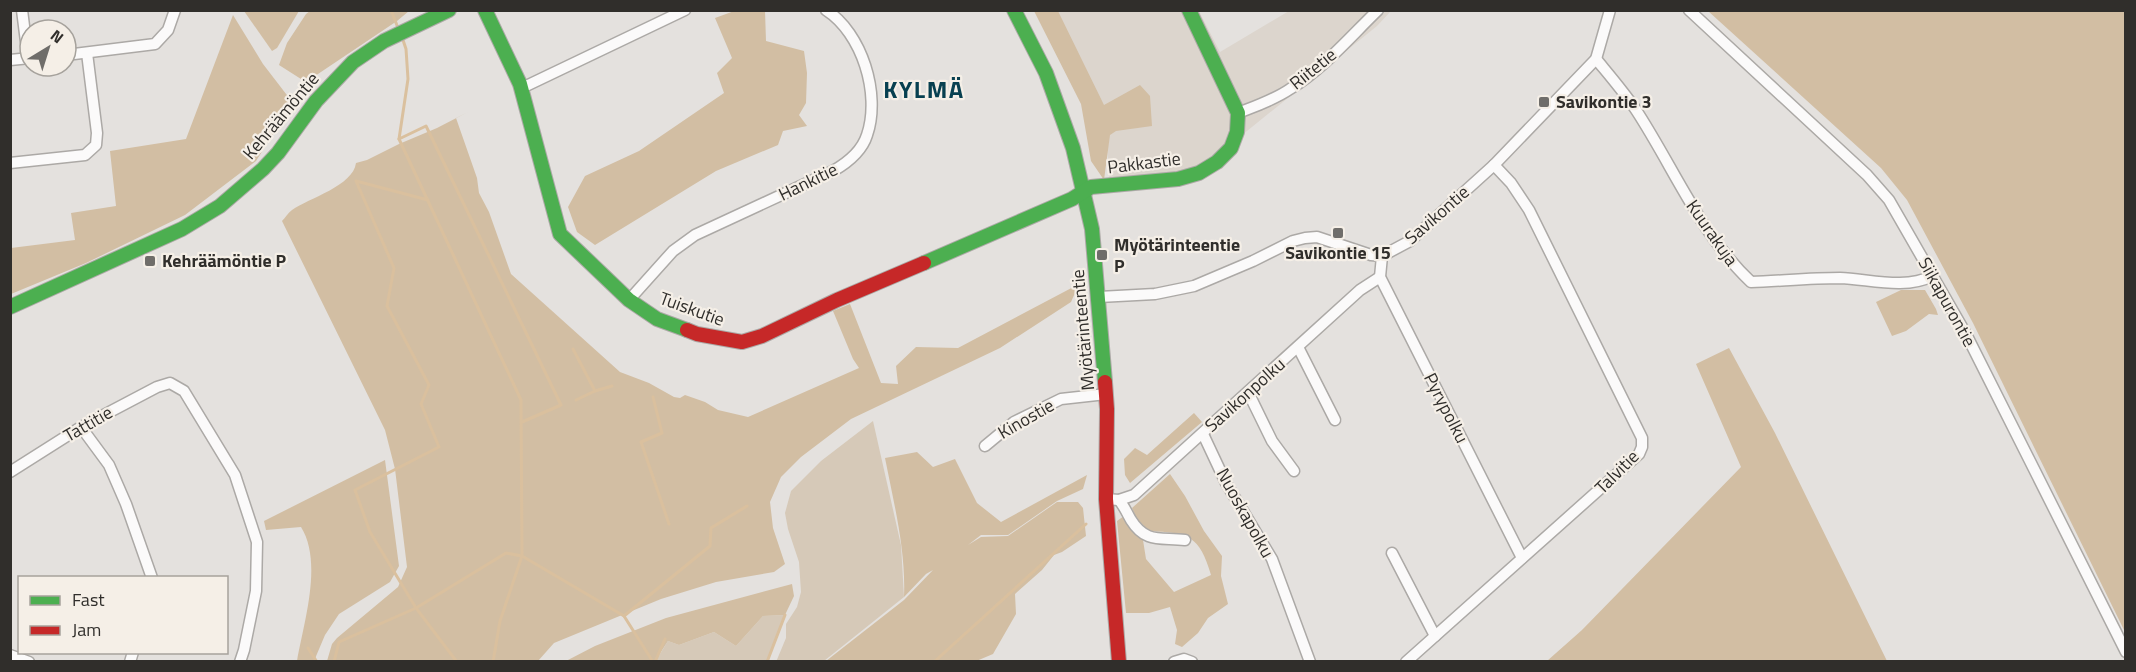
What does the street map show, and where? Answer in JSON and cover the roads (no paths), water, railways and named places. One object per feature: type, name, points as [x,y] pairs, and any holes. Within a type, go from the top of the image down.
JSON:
[{"type":"street","points":[[78,54],[155,44],[168,30],[175,10]]},
{"type":"street","name":"Kehräämöntie","points":[[10,307],[182,229],[220,206],[278,153],[316,101],[353,62],[384,41],[449,10]]},
{"type":"street","name":"Tuiskutie","points":[[484,10],[520,84],[560,234],[629,300],[657,319],[697,334],[742,342],[762,336],[837,300],[1084,193]]},
{"type":"street","points":[[520,84],[526,86],[685,10]]},
{"type":"street","name":"Hankitie","points":[[629,300],[673,251],[696,235],[833,171],[845,164],[858,151],[867,135],[872,101],[865,63],[854,38],[844,25],[826,10]]},
{"type":"street","name":"Myötärinteentie","points":[[1014,10],[1050,84],[1073,148],[1092,229],[1113,499],[1119,662]]},
{"type":"street","points":[[1189,10],[1238,113]]},
{"type":"street","name":"Riitetie","points":[[1238,113],[1290,89],[1342,46],[1378,10]]},
{"type":"street","points":[[1596,59],[1610,10]]},
{"type":"street","name":"Siikapurontie","points":[[1689,10],[1867,175],[1889,200],[1966,334],[2126,652]]},
{"type":"street","points":[[10,163],[85,155],[96,145],[97,133],[87,53]]},
{"type":"street","name":"Savikontie","points":[[1382,256],[1410,241],[1494,165],[1596,59]]},
{"type":"street","name":"Kuurakuja","points":[[1596,59],[1636,111],[1713,239],[1732,265],[1751,282],[1840,278],[1874,282],[1921,282],[1932,276]]},
{"type":"street","name":"Pakkastie","points":[[1084,193],[1091,187],[1178,178],[1199,173],[1231,148],[1237,132],[1238,113]]},
{"type":"street","name":"Talvitie","points":[[1406,662],[1639,454],[1642,447],[1642,438],[1529,210],[1511,183],[1494,165]]},
{"type":"street","points":[[1099,297],[1155,294],[1194,286],[1293,241],[1317,237],[1371,255],[1382,256],[1380,277]]},
{"type":"street","name":"Pyrypolku","points":[[1380,277],[1522,558]]},
{"type":"street","name":"Savikonpolku","points":[[1113,499],[1134,495],[1360,290],[1380,277]]},
{"type":"street","points":[[1298,347],[1335,420]]},
{"type":"street","name":"Tattitie","points":[[10,472],[81,427],[158,387],[170,383],[184,391],[235,475],[257,542],[256,591],[240,662]]},
{"type":"street","points":[[1248,392],[1272,441],[1294,471]]},
{"type":"street","name":"Kinostie","points":[[985,446],[1014,422],[1061,399],[1106,394]]},
{"type":"street","points":[[81,427],[109,465],[126,504],[151,576]]},
{"type":"street","name":"Nuoskapolku","points":[[1203,434],[1226,483],[1272,559],[1310,662]]},
{"type":"street","points":[[1113,499],[1140,532],[1147,537],[1185,540]]},
{"type":"street","points":[[1392,552],[1435,636]]},
{"type":"street","points":[[10,655],[29,662]]},
{"type":"street","points":[[1174,662],[1184,659],[1192,662]]},
{"type":"waterway","points":[[391,10],[398,28]]},
{"type":"waterway","points":[[402,37],[406,49],[408,79],[399,139],[521,400],[522,556],[500,621],[493,662]]},
{"type":"waterway","points":[[399,139],[426,126],[561,405],[522,422]]},
{"type":"waterway","points":[[428,200],[356,181],[394,268],[387,306],[429,385],[421,404],[439,447],[355,490],[370,532],[416,608],[457,662]]},
{"type":"waterway","points":[[573,349],[595,391],[612,386]]},
{"type":"waterway","points":[[576,400],[595,391]]},
{"type":"waterway","points":[[653,397],[662,433],[641,442],[669,524]]},
{"type":"waterway","points":[[334,662],[339,642],[416,608],[506,553],[522,556],[624,616],[710,546],[711,528],[747,506]]},
{"type":"waterway","points":[[934,662],[1086,524]]},
{"type":"waterway","points":[[767,662],[785,615]]},
{"type":"waterway","points":[[624,616],[653,662]]},
{"type":"waterway","points":[[655,662],[665,639]]},
{"type":"waterway","points":[[308,648],[317,662]]},
{"type":"place","name":"Savikontie 3","points":[[1544,102]]},
{"type":"place","name":"Savikontie 15","points":[[1338,233]]},
{"type":"place","name":"Myötärinteentie P","points":[[1102,255]]},
{"type":"place","name":"Kehräämöntie P","points":[[150,261]]},
{"type":"district","name":"KYLMÄ","points":[[924,90]]}]
